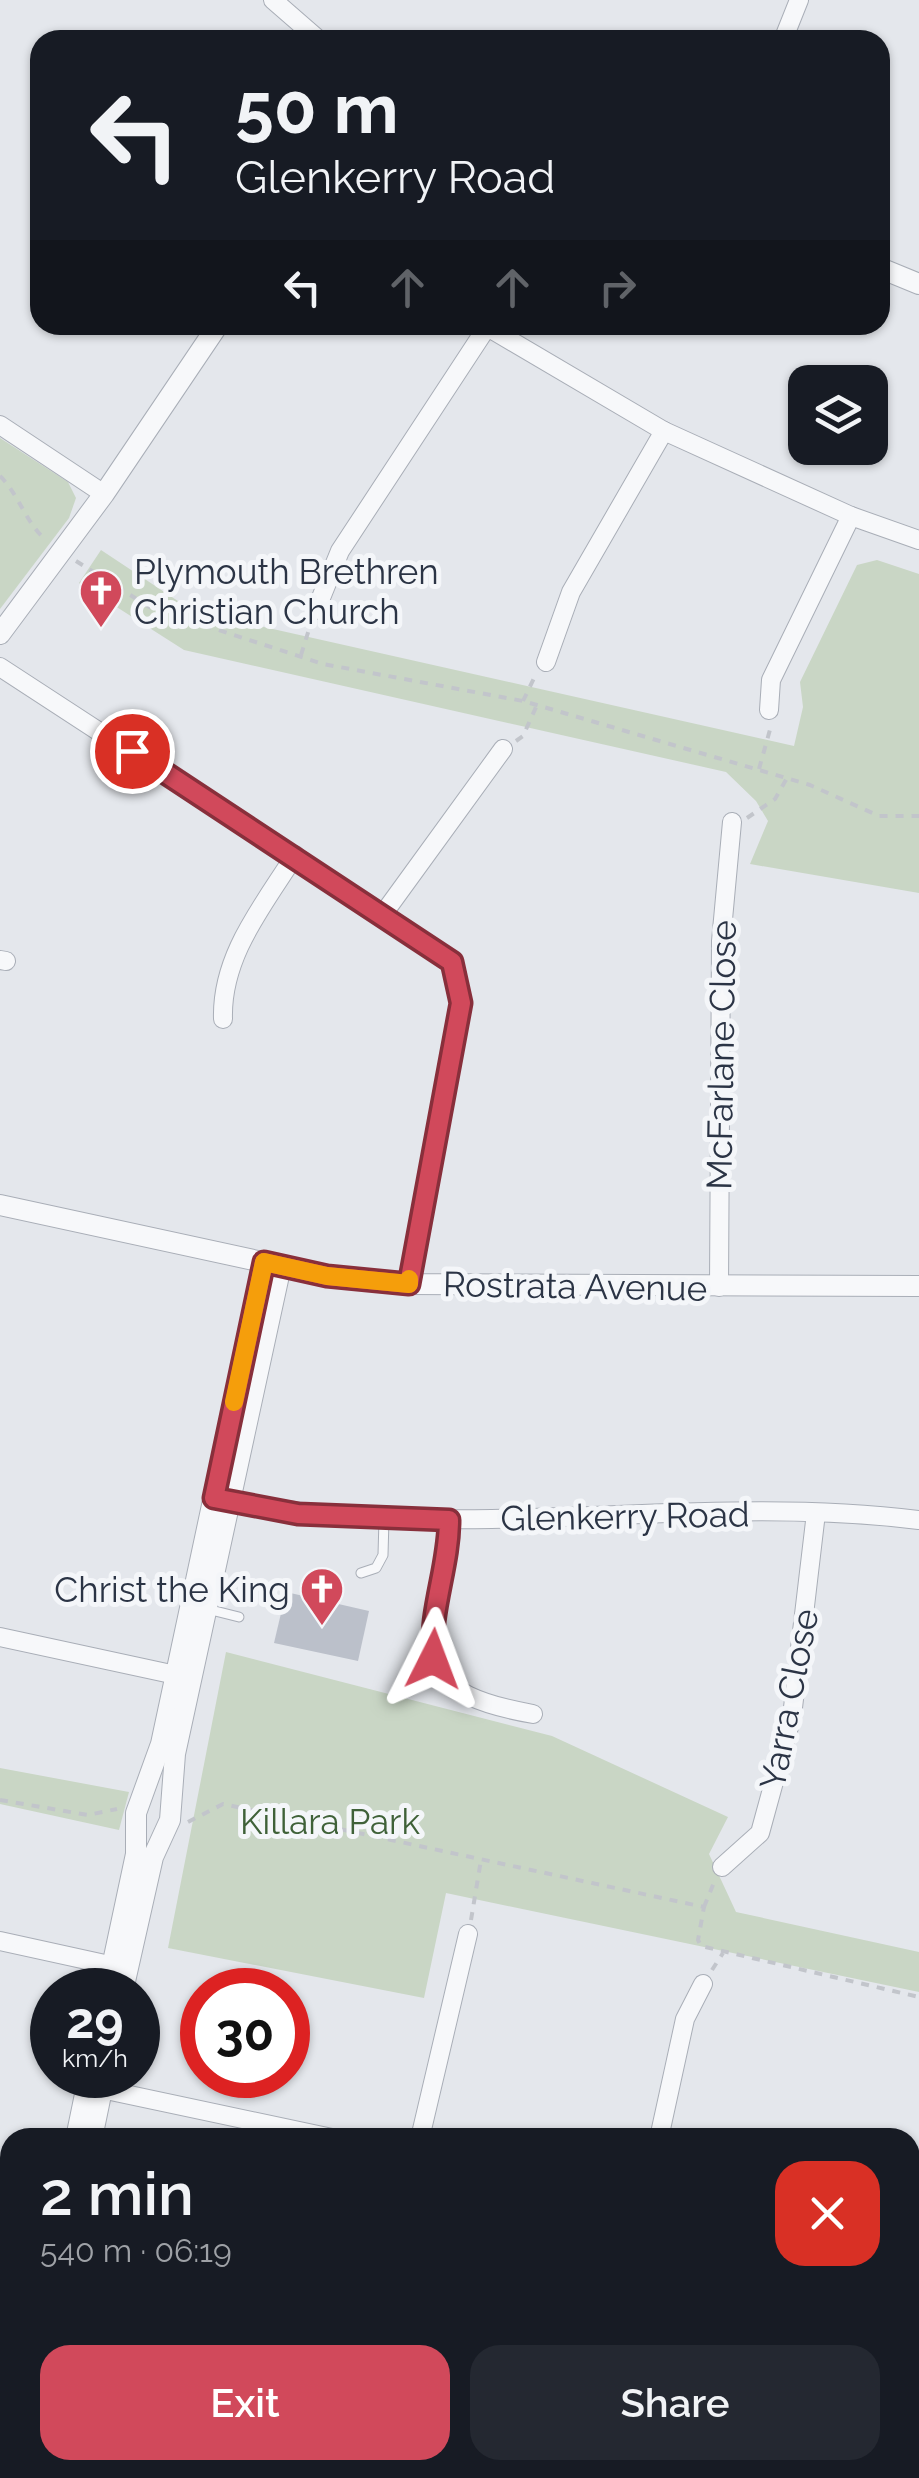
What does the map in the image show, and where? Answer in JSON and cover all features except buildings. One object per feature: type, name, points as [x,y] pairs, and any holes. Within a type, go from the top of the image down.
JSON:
[{"type":"street","points":[[273,0],[308,30]]},
{"type":"street","points":[[787,30],[799,0]]},
{"type":"street","points":[[890,271],[918,279]]},
{"type":"street","points":[[0,634],[104,494],[211,335]]},
{"type":"street","points":[[316,610],[340,552],[479,335]]},
{"type":"street","points":[[500,335],[664,431],[851,516],[919,540]]},
{"type":"street","points":[[0,425],[104,494]]},
{"type":"street","points":[[546,662],[571,592],[664,431]]},
{"type":"street","points":[[768,710],[771,680],[851,516]]},
{"type":"street","points":[[0,666],[452,962],[461,1003],[409,1284]]},
{"type":"street","points":[[381,917],[504,750]]},
{"type":"street","name":"McFarlane Close","points":[[719,1288],[720,958],[732,822]]},
{"type":"street","points":[[222,1019],[222,994],[230,964],[295,856]]},
{"type":"street","name":"Rostrata Avenue","points":[[0,1204],[272,1264],[409,1284],[919,1286]]},
{"type":"street","points":[[123,1968],[153,1857],[170,1820],[183,1677],[272,1264]]},
{"type":"street","name":"Glenkerry Road","points":[[221,1499],[298,1514],[384,1520],[816,1513],[919,1520]]},
{"type":"street","name":"Yarra Close","points":[[722,1867],[760,1832],[792,1716],[816,1513]]},
{"type":"street","points":[[449,1520],[446,1558],[430,1630],[433,1659],[446,1683],[467,1696],[534,1714]]},
{"type":"street","points":[[0,1637],[183,1677]]},
{"type":"street","points":[[122,1968],[136,1854],[136,1813],[153,1776],[183,1677]]},
{"type":"street","points":[[422,2128],[468,1934]]},
{"type":"street","points":[[0,1940],[97,1968]]},
{"type":"street","points":[[661,2128],[686,2019],[703,1984]]},
{"type":"street","points":[[160,2097],[288,2128]]},
{"type":"street","points":[[80,2128],[90,2098]]},
{"type":"street","points":[[93,2128],[95,2098]]},
{"type":"lane","points":[[361,1573],[376,1568],[383,1554],[384,1520]]},
{"type":"lane","points":[[197,1607],[238,1617]]},
{"type":"path","points":[[0,476],[17,495],[30,525],[49,543]]},
{"type":"path","points":[[76,561],[151,608],[324,664],[524,701],[787,778],[880,816],[919,816]]},
{"type":"path","points":[[300,655],[316,610]]},
{"type":"path","points":[[524,701],[528,684],[546,662]]},
{"type":"path","points":[[504,750],[524,736],[537,705]]},
{"type":"path","points":[[759,769],[772,732],[768,710]]},
{"type":"path","points":[[732,822],[754,816],[775,799],[787,778]]},
{"type":"path","points":[[0,1800],[88,1815],[101,1809],[131,1812]]},
{"type":"path","points":[[182,1822],[199,1819],[223,1804],[704,1907]]},
{"type":"path","points":[[468,1934],[481,1860]]},
{"type":"path","points":[[722,1867],[704,1907],[698,1940],[702,1946],[919,1997]]},
{"type":"green space","points":[[0,438],[68,482],[76,498],[69,518],[0,609]]},
{"type":"green space","points":[[101,550],[193,611],[794,746],[803,707],[800,682],[857,565],[877,560],[919,574],[919,893],[750,864],[768,821],[756,801],[726,772],[184,650],[79,583]]},
{"type":"green space","name":"Killara Park","points":[[226,1652],[552,1736],[728,1817],[709,1854],[736,1912],[919,1952],[919,1992],[446,1893],[424,1998],[310,1976],[310,1968],[270,1968],[168,1948]]},
{"type":"green space","points":[[0,1768],[129,1792],[119,1830],[0,1804]]},
{"type":"slow traffic","points":[[234,1402],[264,1262],[327,1276],[409,1284],[409,1279]]},
{"type":"place","name":"Plymouth Brethren Christian Church","points":[[101,629]]},
{"type":"place","name":"Christ the King","points":[[322,1627]]},
{"type":"route","points":[[132,751],[452,962],[461,1003],[409,1284],[327,1276],[264,1262],[214,1498],[298,1514],[449,1520],[446,1558],[430,1630],[433,1659]]}]
